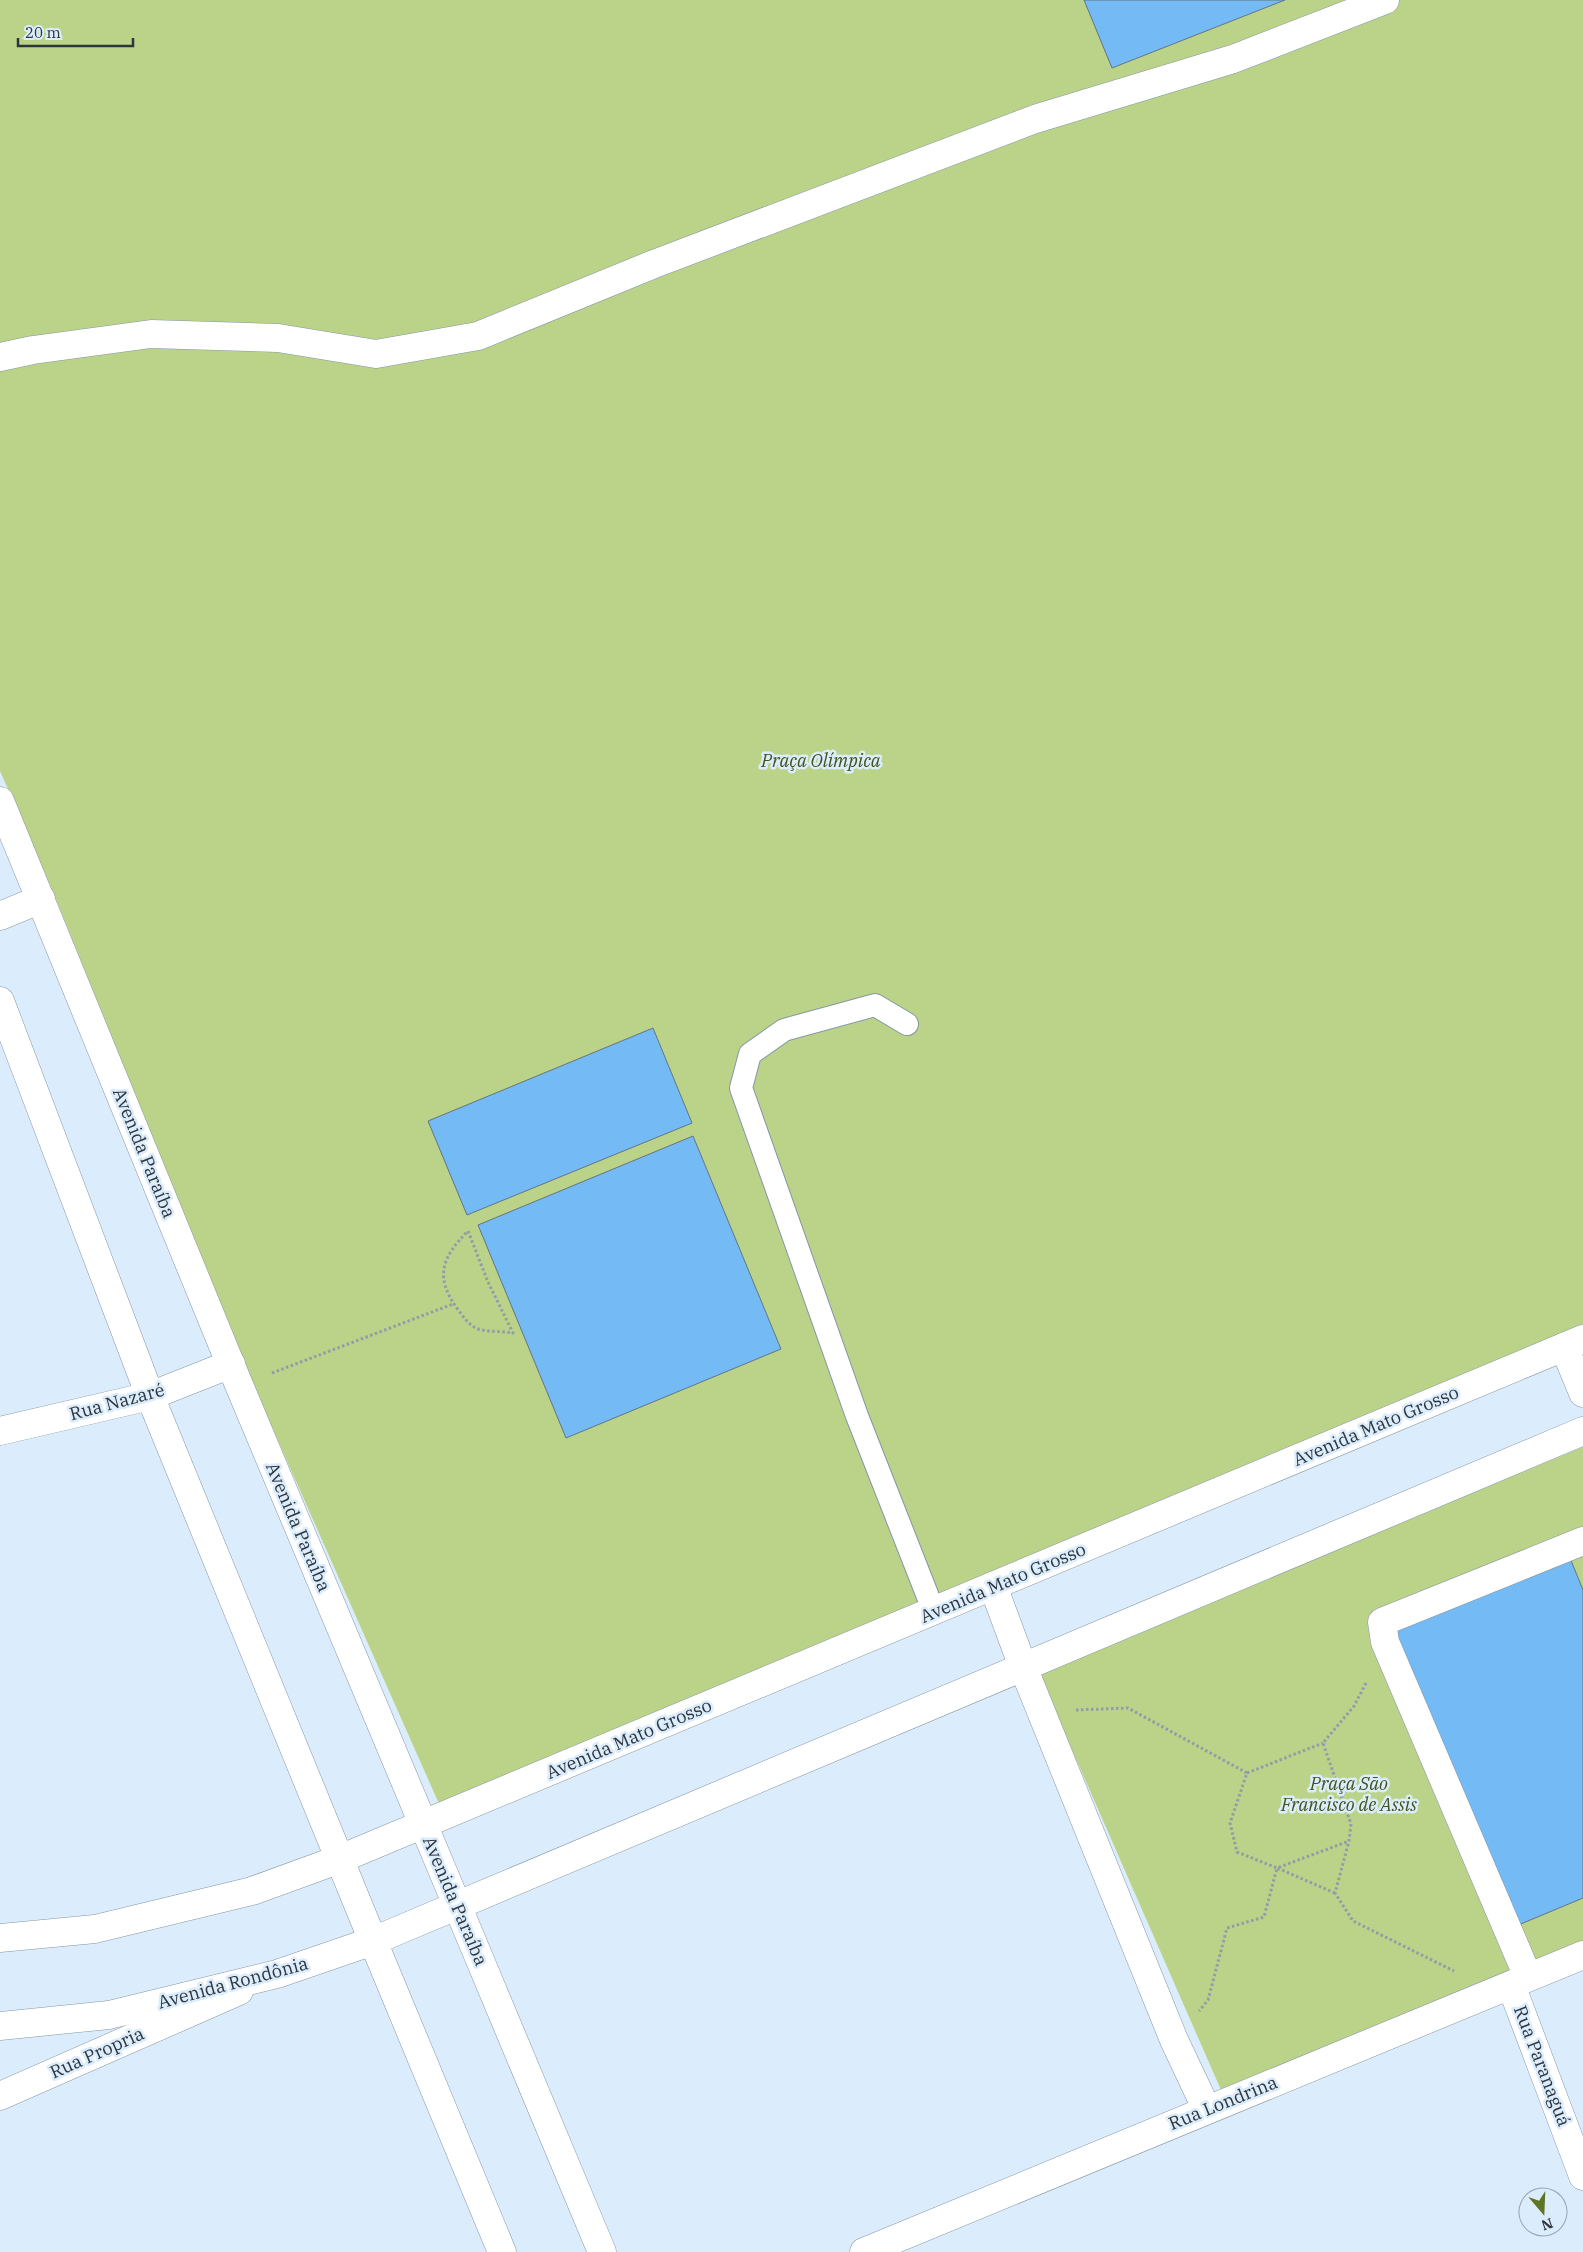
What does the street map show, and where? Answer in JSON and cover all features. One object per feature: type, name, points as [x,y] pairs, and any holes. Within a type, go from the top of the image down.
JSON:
[{"type":"street","points":[[0,357],[33,350],[151,334],[278,338],[376,354],[478,336],[654,264],[1035,119],[1233,59],[1385,0]]},
{"type":"street","name":"Avenida Paraíba","points":[[0,801],[422,1826],[602,2252]]},
{"type":"street","points":[[0,916],[41,900]]},
{"type":"street","points":[[0,1001],[150,1396],[502,2252]]},
{"type":"street","points":[[1574,1343],[1583,1393]]},
{"type":"street","name":"Avenida Mato Grosso","points":[[422,1826],[1574,1343]]},
{"type":"street","name":"Rua Nazaré","points":[[0,1431],[235,1375]]},
{"type":"street","points":[[457,1905],[1583,1431]]},
{"type":"street","points":[[1385,1642],[1382,1622],[1583,1541]]},
{"type":"street","points":[[993,1586],[1023,1667],[1174,2040],[1207,2110]]},
{"type":"street","name":"Rua Paranaguá","points":[[1385,1642],[1583,2176]]},
{"type":"street","points":[[0,1938],[95,1929],[252,1891],[340,1859],[422,1826]]},
{"type":"street","name":"Avenida Rondônia","points":[[0,2026],[110,2016],[277,1974],[373,1941],[457,1905]]},
{"type":"street","name":"Rua Londrina","points":[[864,2252],[1583,1955]]},
{"type":"street","name":"Rua Propria","points":[[0,2096],[277,1974]]},
{"type":"lane","points":[[907,1024],[875,1005],[784,1030],[750,1054],[741,1088],[857,1416],[934,1612]]},
{"type":"path","points":[[468,1231],[488,1282],[512,1333],[478,1329],[467,1322],[453,1304],[443,1279],[445,1263],[451,1248],[468,1231]]},
{"type":"path","points":[[235,1375],[453,1304]]},
{"type":"path","points":[[1385,1642],[1354,1706],[1323,1743],[1247,1773],[1230,1823],[1237,1852],[1335,1893],[1354,1922],[1511,1984]]},
{"type":"path","points":[[1041,1711],[1128,1708],[1247,1773]]},
{"type":"path","points":[[1323,1743],[1352,1824],[1335,1893]]},
{"type":"path","points":[[1277,1868],[1349,1841]]},
{"type":"path","points":[[1174,2040],[1208,2000],[1227,1928],[1264,1917],[1277,1868]]},
{"type":"green space","name":"Praça Olímpica","points":[[0,0],[1583,0],[1583,1324],[990,1576],[440,1806],[240,1355],[54,894],[0,771]]},
{"type":"green space","name":"Praça São Francisco de Assis","points":[[1583,1447],[1583,1948],[1221,2090],[1038,1672]]},
{"type":"building","points":[[1084,0],[1285,0],[1112,68]]},
{"type":"building","points":[[653,1028],[692,1123],[467,1215],[428,1121]]},
{"type":"building","points":[[693,1136],[781,1349],[566,1438],[478,1225]]},
{"type":"building","points":[[1568,1553],[1583,1590],[1583,1898],[1516,1926],[1385,1625]]}]
